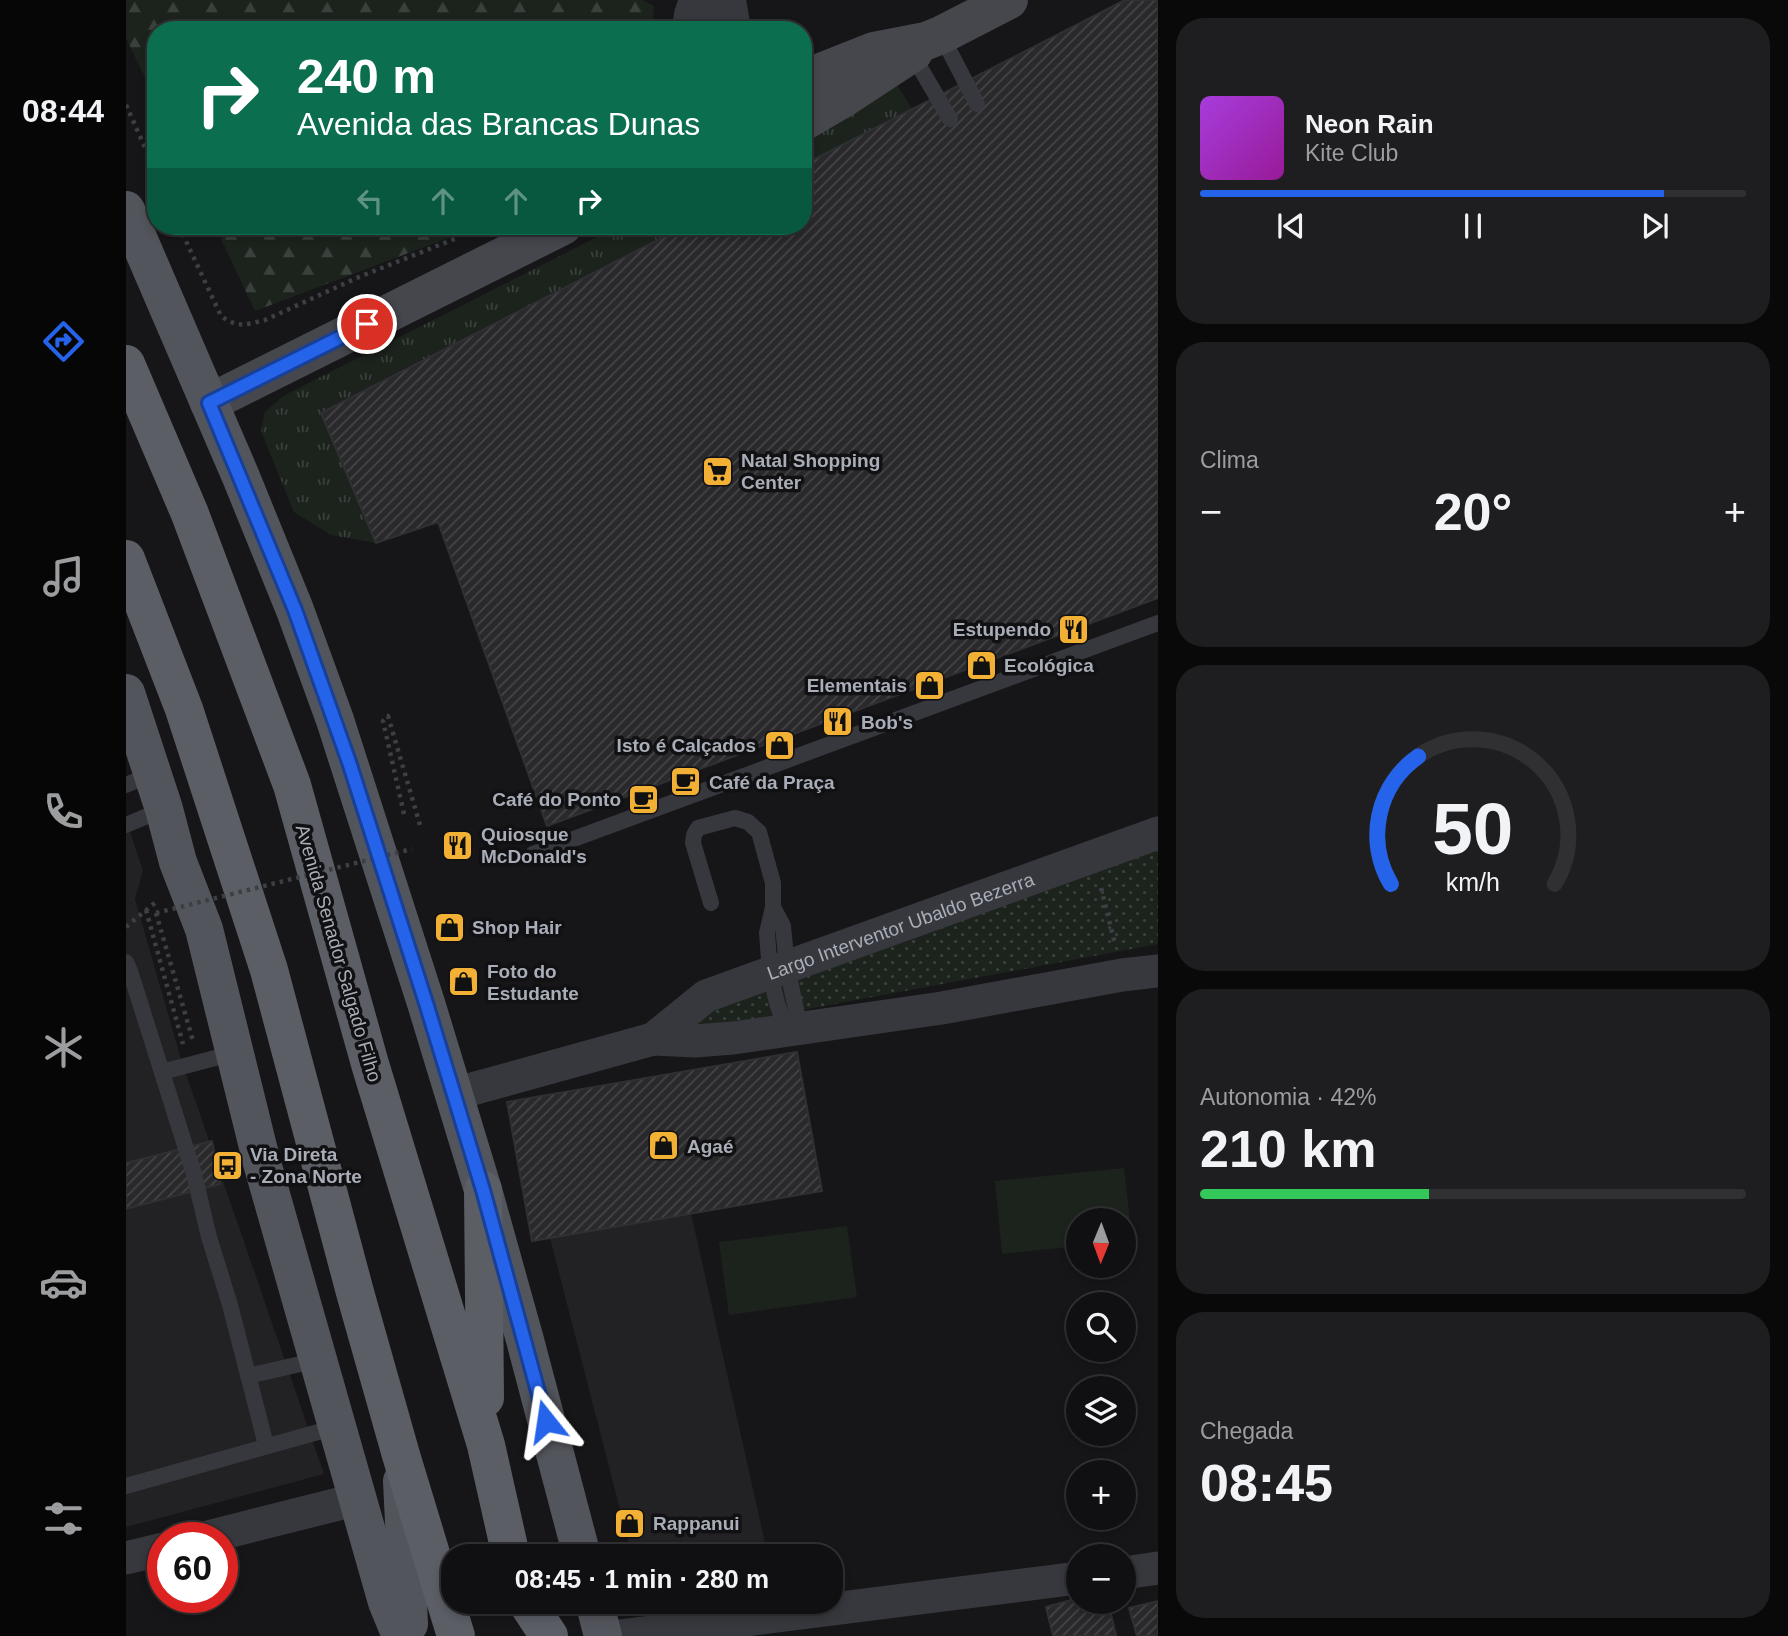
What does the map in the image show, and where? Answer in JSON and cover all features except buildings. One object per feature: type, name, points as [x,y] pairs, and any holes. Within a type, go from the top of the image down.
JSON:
[{"type":"highway","name":"Avenida Senador Salgado Filho","points":[[126,364],[190,514],[292,785],[374,1077],[486,1445],[508,1544]]},
{"type":"highway","points":[[126,559],[184,709],[269,970],[356,1296],[456,1636]]},
{"type":"highway","points":[[483,1190],[486,1445]]},
{"type":"highway","points":[[527,1614],[531,1636]]},
{"type":"highway","points":[[533,1614],[549,1636]]},
{"type":"main road","points":[[812,117],[926,43],[1009,0]]},
{"type":"main road","points":[[812,75],[874,51],[926,43]]},
{"type":"main road","points":[[126,210],[285,585],[335,720],[483,1190],[579,1544]]},
{"type":"main road","points":[[209,403],[546,235]]},
{"type":"main road","points":[[126,693],[139,779],[164,809],[178,862],[204,929],[262,1163],[394,1625]]},
{"type":"main road","points":[[401,1455],[410,1636]]},
{"type":"main road","points":[[597,1614],[603,1636]]},
{"type":"street","points":[[692,21],[698,0]]},
{"type":"street","points":[[727,0],[730,21]]},
{"type":"street","name":"Largo Interventor Ubaldo Bezerra","points":[[653,1039],[706,996],[1158,833]]},
{"type":"street","name":"Largo Interventor Ubaldo Bezerra","points":[[454,1094],[653,1039],[695,1041],[733,1038],[942,1008],[1122,975],[1158,971]]},
{"type":"street","points":[[238,1529],[358,1499]]},
{"type":"street","points":[[126,1558],[147,1553]]},
{"type":"street","points":[[1136,1571],[1158,1568]]},
{"type":"street","points":[[619,1636],[1066,1580]]},
{"type":"lane","points":[[926,43],[977,104]]},
{"type":"lane","points":[[926,43],[950,119]]},
{"type":"lane","points":[[533,854],[1158,623]]},
{"type":"lane","points":[[126,825],[164,809]]},
{"type":"lane","points":[[711,903],[693,843],[694,835],[698,828],[735,818],[748,822],[759,832],[773,883],[773,906],[783,926],[778,970],[793,1029]]},
{"type":"lane","points":[[126,962],[194,1174],[267,1445]]},
{"type":"lane","points":[[162,1072],[234,1053]]},
{"type":"lane","points":[[248,1376],[318,1360]]},
{"type":"lane","points":[[126,1486],[337,1426]]},
{"type":"path","points":[[126,105],[147,152]]},
{"type":"path","points":[[183,235],[220,316],[238,325],[265,320],[359,276],[461,236]]},
{"type":"path","points":[[406,823],[383,721],[388,716],[420,825]]},
{"type":"path","points":[[196,1053],[156,913],[412,849]]},
{"type":"path","points":[[1093,856],[1122,975]]},
{"type":"path","points":[[126,927],[158,901]]},
{"type":"path","points":[[146,910],[187,1055]]},
{"type":"shaded area","points":[[126,820],[143,871],[135,899],[181,1059],[324,1474],[126,1527]]},
{"type":"shaded area","points":[[691,1213],[765,1544],[629,1544],[550,1238]]},
{"type":"green space","points":[[126,0],[642,0],[654,6],[653,21],[147,21],[147,82],[126,38]]},
{"type":"green space","points":[[897,85],[912,109],[812,160],[812,128]]},
{"type":"green space","points":[[219,235],[456,235],[255,311]]},
{"type":"green space","points":[[601,235],[667,235],[321,412],[376,543],[331,535],[294,512],[261,431],[265,412],[283,396]]},
{"type":"green space","points":[[1158,844],[1158,944],[722,1025],[683,1026],[708,1006]]},
{"type":"green space","points":[[1124,1168],[1128,1208],[1066,1208],[1066,1247],[1002,1254],[995,1181]]},
{"type":"green space","points":[[847,1226],[857,1297],[729,1315],[719,1242]]},
{"type":"place","name":"Natal Shopping Center","points":[[718,471]]},
{"type":"place","name":"Estupendo","points":[[1074,629]]},
{"type":"place","name":"Ecológica","points":[[981,665]]},
{"type":"place","name":"Elementais","points":[[930,685]]},
{"type":"place","name":"Bob's","points":[[838,722]]},
{"type":"place","name":"Isto é Calçados","points":[[779,745]]},
{"type":"place","name":"Café da Praça","points":[[686,782]]},
{"type":"place","name":"Café do Ponto","points":[[644,799]]},
{"type":"place","name":"Quiosque McDonald's","points":[[458,845]]},
{"type":"place","name":"Shop Hair","points":[[449,927]]},
{"type":"place","name":"Foto do Estudante","points":[[464,982]]},
{"type":"place","name":"Agaé","points":[[664,1146]]},
{"type":"place","name":"Via Direta - Zona Norte","points":[[227,1165]]},
{"type":"place","name":"Rappanui","points":[[630,1523]]},
{"type":"route","points":[[367,324],[209,403],[295,610],[349,762],[483,1190],[546,1421]]}]
